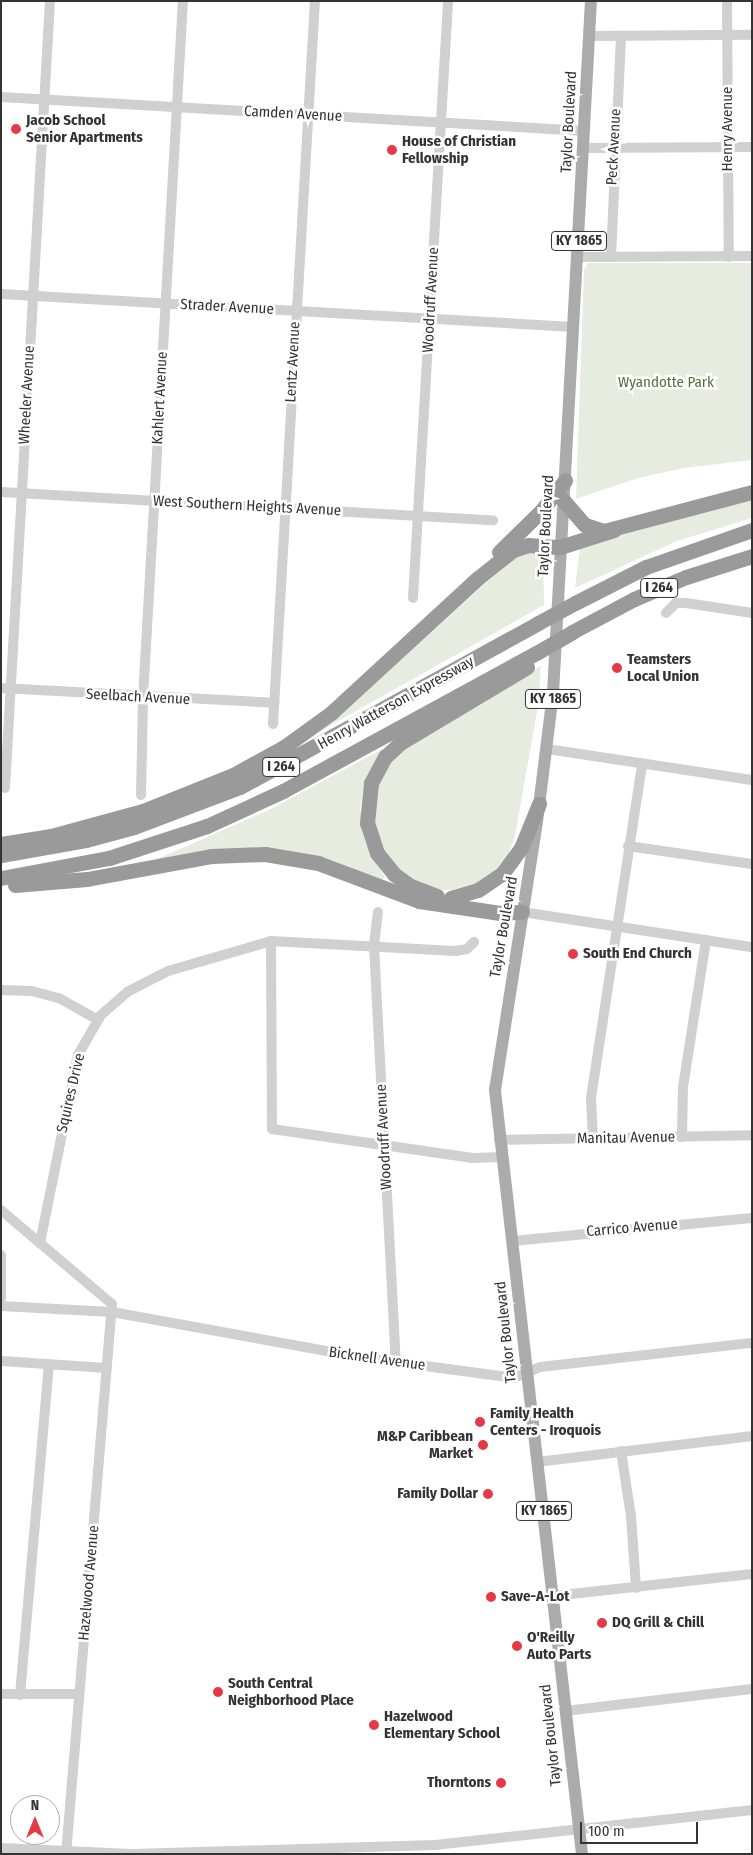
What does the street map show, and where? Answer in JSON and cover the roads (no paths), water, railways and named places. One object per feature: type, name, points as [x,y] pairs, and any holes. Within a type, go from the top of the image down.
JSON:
[{"type":"highway","points":[[478,578],[486,565],[541,511],[565,480]]},
{"type":"highway","points":[[1,844],[60,833],[143,811],[198,792],[250,766],[306,732],[352,696],[478,578],[522,546],[560,547],[752,492]]},
{"type":"highway","points":[[563,500],[585,526],[604,531],[614,530]]},
{"type":"highway","name":"Henry Watterson Expressway","points":[[1,855],[86,840],[134,827],[240,787],[305,754],[538,623],[646,567],[752,530]]},
{"type":"highway","name":"Henry Watterson Expressway","points":[[1,878],[109,858],[178,837],[235,814],[312,776],[634,599],[686,577],[752,556]]},
{"type":"highway","points":[[522,912],[422,892],[409,885],[381,859],[367,823],[371,783],[385,757],[400,743],[534,663],[538,652]]},
{"type":"highway","points":[[451,898],[478,890],[502,874],[520,848],[539,804]]},
{"type":"highway","points":[[1,885],[78,880],[210,856],[265,854],[318,863],[419,901],[500,913],[522,912]]},
{"type":"main road","name":"Taylor Boulevard","points":[[582,1854],[526,1373],[514,1241],[500,1140],[496,1078],[547,749],[556,657],[560,547],[578,258],[591,1]]},
{"type":"street","name":"Wheeler Avenue","points":[[5,788],[6,688],[22,493],[50,1]]},
{"type":"street","name":"Kahlert Avenue","points":[[141,795],[143,698],[183,1]]},
{"type":"street","name":"Lentz Avenue","points":[[273,724],[315,1]]},
{"type":"street","name":"Woodruff Avenue","points":[[413,598],[448,1]]},
{"type":"street","name":"Henry Avenue","points":[[726,1],[729,257]]},
{"type":"street","points":[[590,36],[752,35]]},
{"type":"street","name":"Peck Avenue","points":[[611,258],[613,148],[621,36]]},
{"type":"street","name":"Camden Avenue","points":[[1,97],[585,131]]},
{"type":"street","points":[[584,148],[752,147]]},
{"type":"street","points":[[578,258],[752,256]]},
{"type":"street","name":"Strader Avenue","points":[[1,294],[573,327]]},
{"type":"street","name":"West Southern Heights Avenue","points":[[1,492],[493,520]]},
{"type":"street","points":[[666,613],[676,603],[686,603],[752,613]]},
{"type":"street","name":"Seelbach Avenue","points":[[6,688],[143,698],[275,703]]},
{"type":"street","points":[[547,749],[752,780]]},
{"type":"street","points":[[593,1138],[591,1098],[642,763]]},
{"type":"street","points":[[628,846],[752,864]]},
{"type":"street","name":"Woodruff Avenue","points":[[378,912],[374,946],[396,1362]]},
{"type":"street","points":[[522,912],[752,947]]},
{"type":"street","points":[[682,1136],[683,1087],[706,940]]},
{"type":"street","points":[[474,942],[467,949],[455,951],[271,941],[272,1130],[473,1158],[502,1157]]},
{"type":"street","name":"Squires Drive","points":[[40,1242],[73,1070],[86,1038],[98,1020],[127,992],[153,978],[271,941]]},
{"type":"street","points":[[1,990],[32,991],[59,998],[98,1020]]},
{"type":"street","name":"Manitau Avenue","points":[[500,1140],[752,1135]]},
{"type":"street","points":[[1,1210],[106,1297],[112,1304],[112,1312]]},
{"type":"street","name":"Carrico Avenue","points":[[514,1241],[752,1218]]},
{"type":"street","points":[[1,1255],[1,1298]]},
{"type":"street","name":"Bicknell Avenue","points":[[1,1306],[112,1312],[396,1362],[514,1378],[540,1367],[752,1342]]},
{"type":"street","name":"Hazelwood Avenue","points":[[66,1853],[112,1312]]},
{"type":"street","points":[[1,1361],[107,1368]]},
{"type":"street","points":[[20,1695],[49,1364]]},
{"type":"street","points":[[537,1462],[752,1436]]},
{"type":"street","points":[[621,1451],[631,1516],[636,1588]]},
{"type":"street","points":[[553,1596],[752,1574]]},
{"type":"street","points":[[565,1711],[752,1689]]},
{"type":"street","points":[[1,1694],[79,1694]]},
{"type":"street","points":[[1,1848],[66,1853],[132,1854],[256,1852],[435,1845],[752,1810]]},
{"type":"place","name":"Jacob School Senior Apartments","points":[[16,129]]},
{"type":"place","name":"House of Christian Fellowship","points":[[392,150]]},
{"type":"place","name":"Teamsters Local Union","points":[[617,668]]},
{"type":"place","name":"South End Church","points":[[573,954]]},
{"type":"place","name":"Family Health Centers - Iroquois","points":[[480,1422]]},
{"type":"place","name":"M&P Caribbean Market","points":[[483,1445]]},
{"type":"place","name":"Family Dollar","points":[[488,1494]]},
{"type":"place","name":"Save-A-Lot","points":[[491,1597]]},
{"type":"place","name":"DQ Grill & Chill","points":[[602,1623]]},
{"type":"place","name":"O'Reilly Auto Parts","points":[[517,1646]]},
{"type":"place","name":"South Central Neighborhood Place","points":[[218,1692]]},
{"type":"place","name":"Hazelwood Elementary School","points":[[374,1725]]},
{"type":"place","name":"Thorntons","points":[[501,1783]]},
{"type":"park label","name":"Wyandotte Park","points":[[666,383]]}]
